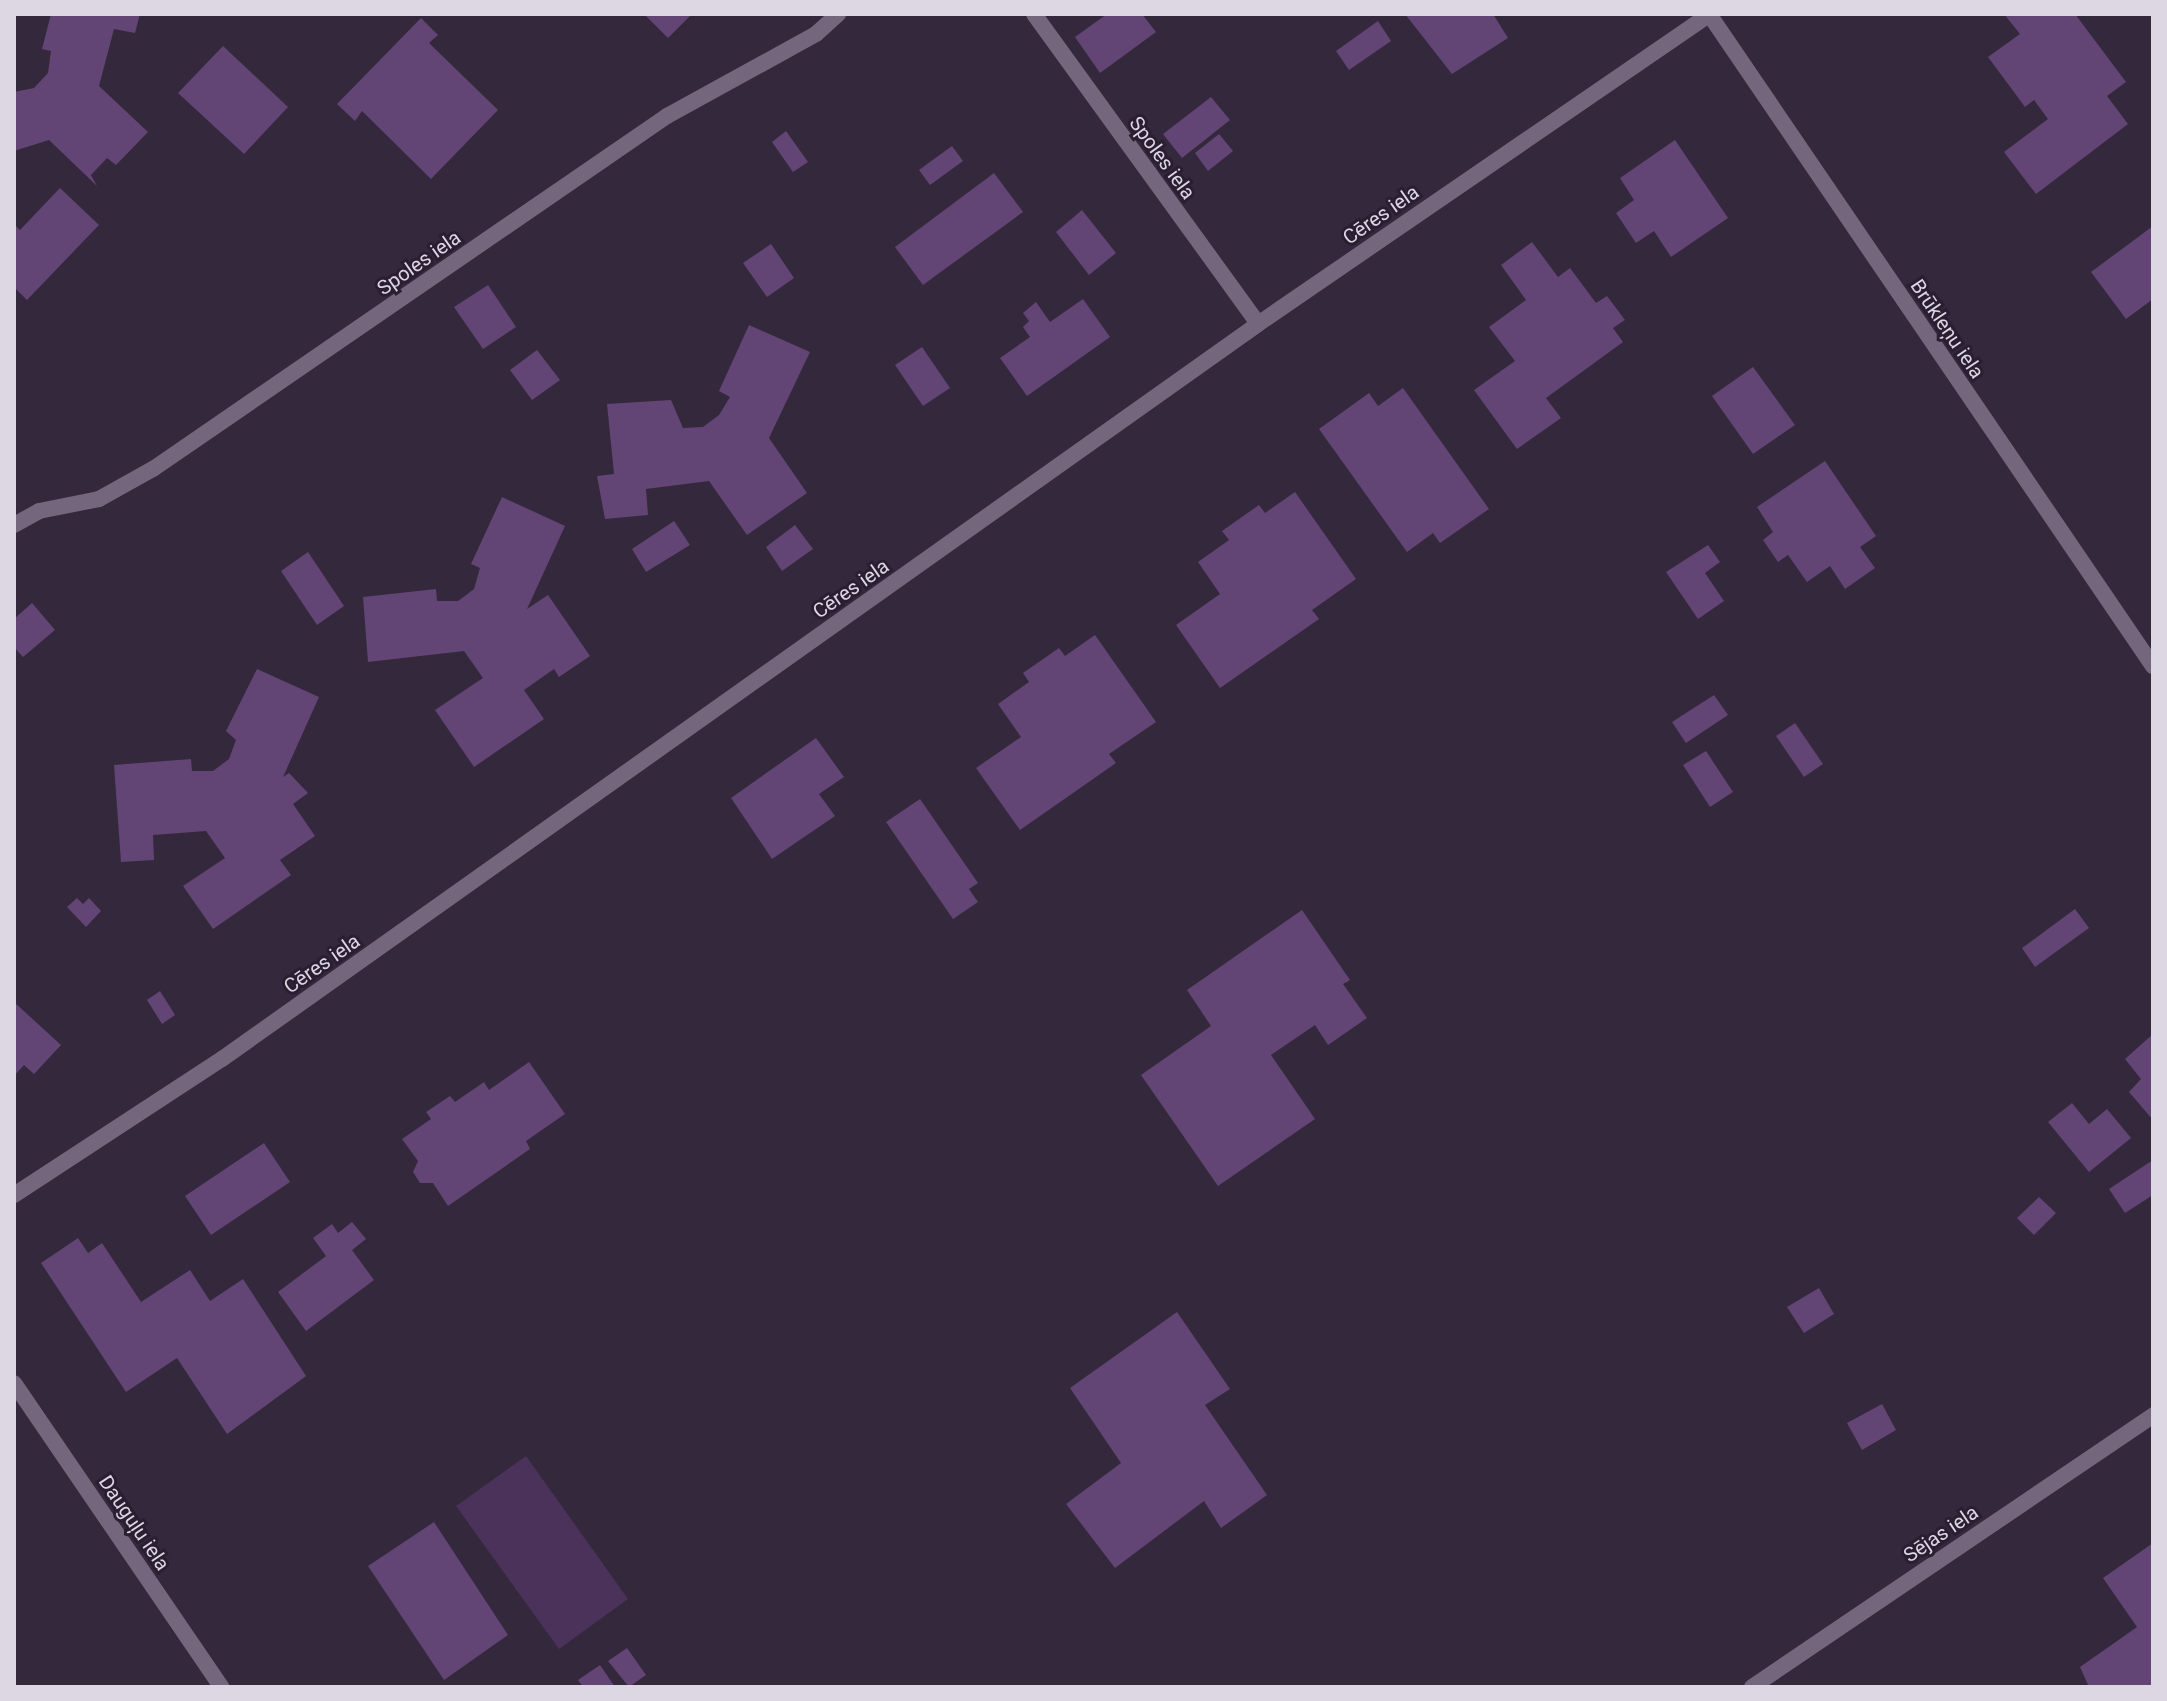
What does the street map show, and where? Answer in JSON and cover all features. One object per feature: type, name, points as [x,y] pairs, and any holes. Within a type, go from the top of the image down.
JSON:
[{"type":"street","name":"Spoles iela","points":[[14,525],[39,511],[99,499],[153,469],[667,116],[816,34],[838,14]]},
{"type":"street","name":"Spoles iela","points":[[1034,14],[1258,324]]},
{"type":"street","name":"Cēres iela","points":[[14,1195],[234,1050],[1258,324],[1709,14]]},
{"type":"street","name":"Brūkleņu iela","points":[[1709,14],[2153,666]]},
{"type":"street","name":"Dauguļu iela","points":[[14,1383],[221,1687]]},
{"type":"street","name":"Sējas iela","points":[[1752,1687],[2153,1415]]},
{"type":"shaded area","points":[[526,1456],[628,1599],[559,1649],[456,1506]]},
{"type":"building","points":[[51,14],[140,14],[135,33],[114,29],[99,86],[148,132],[116,165],[107,158],[91,175],[97,186],[49,140],[14,151],[14,92],[34,88],[48,73],[51,51],[42,49]]},
{"type":"building","points":[[644,14],[692,14],[668,38]]},
{"type":"building","points":[[1107,14],[1142,14],[1156,32],[1100,73],[1075,37]]},
{"type":"building","points":[[1405,14],[1493,14],[1508,38],[1452,74]]},
{"type":"building","points":[[2004,14],[2075,14],[2126,82],[2107,96],[2128,124],[2036,194],[2004,152],[2048,119],[2034,100],[2025,107],[1988,57],[2020,34]]},
{"type":"building","points":[[421,18],[438,35],[429,43],[498,110],[431,179],[362,111],[355,121],[337,104]]},
{"type":"building","points":[[1378,21],[1391,41],[1349,70],[1336,51]]},
{"type":"building","points":[[223,46],[288,107],[244,154],[178,93]]},
{"type":"building","points":[[1211,97],[1230,120],[1182,158],[1163,134]]},
{"type":"building","points":[[786,131],[808,162],[793,172],[772,142]]},
{"type":"building","points":[[1219,134],[1233,151],[1208,171],[1195,153]]},
{"type":"building","points":[[1675,140],[1728,218],[1671,257],[1654,231],[1636,243],[1616,213],[1634,200],[1620,178]]},
{"type":"building","points":[[952,146],[963,161],[930,185],[919,170]]},
{"type":"building","points":[[994,173],[1023,212],[923,285],[895,247]]},
{"type":"building","points":[[60,188],[99,225],[27,300],[14,287],[14,224],[20,230]]},
{"type":"building","points":[[1082,210],[1116,253],[1089,275],[1056,232]]},
{"type":"building","points":[[2153,226],[2153,299],[2126,319],[2091,272]]},
{"type":"building","points":[[1532,242],[1558,277],[1570,268],[1596,303],[1607,296],[1625,320],[1613,328],[1623,342],[1546,398],[1561,418],[1517,449],[1474,390],[1515,361],[1489,327],[1526,300],[1501,265]]},
{"type":"building","points":[[771,244],[794,278],[767,297],[743,263]]},
{"type":"building","points":[[488,285],[516,327],[483,349],[454,307]]},
{"type":"building","points":[[1083,299],[1110,337],[1027,396],[1000,358],[1030,337],[1023,327],[1029,321],[1023,313],[1036,302],[1050,322]]},
{"type":"building","points":[[749,325],[810,352],[769,438],[807,493],[747,535],[709,481],[646,489],[648,515],[605,519],[597,476],[614,474],[607,404],[671,400],[683,428],[703,427],[719,415],[730,397],[719,391]]},
{"type":"building","points":[[922,347],[950,388],[923,406],[895,365]]},
{"type":"building","points":[[537,350],[560,380],[532,400],[510,370]]},
{"type":"building","points":[[1753,367],[1795,425],[1753,454],[1712,396]]},
{"type":"building","points":[[1403,388],[1489,509],[1440,543],[1433,533],[1407,552],[1319,429],[1369,393],[1378,406]]},
{"type":"building","points":[[1825,461],[1876,536],[1860,547],[1875,568],[1845,589],[1830,566],[1807,582],[1788,555],[1778,562],[1763,540],[1773,532],[1757,507]]},
{"type":"building","points":[[1295,492],[1356,579],[1312,610],[1319,619],[1220,688],[1176,625],[1220,594],[1198,562],[1229,540],[1222,531],[1259,505],[1265,513]]},
{"type":"building","points":[[502,497],[565,526],[527,609],[548,595],[590,656],[559,677],[554,669],[524,690],[544,719],[474,767],[435,710],[483,678],[464,651],[368,662],[363,597],[436,589],[437,601],[458,601],[474,589],[480,568],[471,564]]},
{"type":"building","points":[[674,521],[690,545],[646,572],[632,549]]},
{"type":"building","points":[[795,525],[813,549],[782,571],[766,547]]},
{"type":"building","points":[[1708,545],[1720,562],[1705,573],[1724,601],[1698,619],[1666,572]]},
{"type":"building","points":[[308,552],[344,606],[317,625],[281,571]]},
{"type":"building","points":[[32,603],[55,630],[23,657],[14,647],[14,619]]},
{"type":"building","points":[[1095,635],[1156,722],[1109,754],[1116,763],[1020,830],[976,768],[1021,737],[998,704],[1029,682],[1023,673],[1059,648],[1065,656]]},
{"type":"building","points":[[257,669],[319,697],[283,777],[289,773],[308,793],[293,804],[315,836],[280,860],[291,875],[213,929],[183,886],[225,858],[206,831],[153,835],[154,860],[121,862],[114,765],[191,759],[192,771],[213,771],[229,759],[236,740],[226,731]]},
{"type":"building","points":[[1714,695],[1728,715],[1686,743],[1672,722]]},
{"type":"building","points":[[1795,723],[1823,764],[1804,777],[1776,736]]},
{"type":"building","points":[[816,738],[844,777],[819,794],[835,816],[772,859],[731,798]]},
{"type":"building","points":[[1706,751],[1733,792],[1710,807],[1683,765]]},
{"type":"building","points":[[920,799],[978,883],[969,889],[978,902],[953,919],[886,822]]},
{"type":"building","points":[[77,898],[83,904],[89,898],[101,911],[86,927],[67,907]]},
{"type":"building","points":[[2075,909],[2089,928],[2035,967],[2022,948]]},
{"type":"building","points":[[1302,910],[1350,980],[1343,984],[1367,1018],[1328,1045],[1315,1025],[1271,1055],[1315,1119],[1218,1186],[1141,1075],[1211,1026],[1187,990]]},
{"type":"building","points":[[160,991],[175,1015],[162,1024],[147,1000]]},
{"type":"building","points":[[14,1002],[61,1045],[34,1074],[24,1065],[14,1076]]},
{"type":"building","points":[[2153,1034],[2153,1120],[2129,1092],[2141,1079],[2125,1059]]},
{"type":"building","points":[[529,1062],[565,1114],[526,1141],[530,1149],[448,1206],[433,1183],[420,1183],[413,1172],[418,1161],[402,1139],[431,1119],[426,1112],[450,1096],[455,1102],[484,1082],[489,1090]]},
{"type":"building","points":[[2072,1103],[2089,1124],[2107,1109],[2131,1138],[2089,1172],[2048,1122]]},
{"type":"building","points":[[264,1143],[290,1182],[211,1235],[185,1196]]},
{"type":"building","points":[[2153,1160],[2153,1195],[2125,1213],[2109,1189]]},
{"type":"building","points":[[2039,1197],[2056,1213],[2034,1235],[2017,1218]]},
{"type":"building","points":[[352,1222],[366,1239],[352,1250],[374,1280],[306,1331],[278,1292],[326,1256],[313,1238],[332,1224],[338,1233]]},
{"type":"building","points":[[78,1238],[88,1253],[102,1243],[141,1302],[190,1270],[210,1301],[243,1279],[306,1376],[227,1434],[177,1358],[126,1392],[41,1263]]},
{"type":"building","points":[[1819,1288],[1834,1314],[1804,1333],[1787,1307]]},
{"type":"building","points":[[1177,1312],[1230,1389],[1205,1405],[1267,1495],[1221,1528],[1204,1501],[1115,1568],[1066,1504],[1121,1463],[1070,1388]]},
{"type":"building","points":[[1882,1404],[1896,1430],[1862,1450],[1847,1423]]},
{"type":"building","points":[[434,1522],[508,1635],[444,1680],[368,1566]]},
{"type":"building","points":[[2153,1543],[2153,1687],[2089,1687],[2080,1667],[2137,1627],[2103,1578]]},
{"type":"building","points":[[627,1648],[646,1675],[629,1687],[608,1661]]},
{"type":"building","points":[[600,1665],[615,1687],[583,1687],[578,1680]]}]
